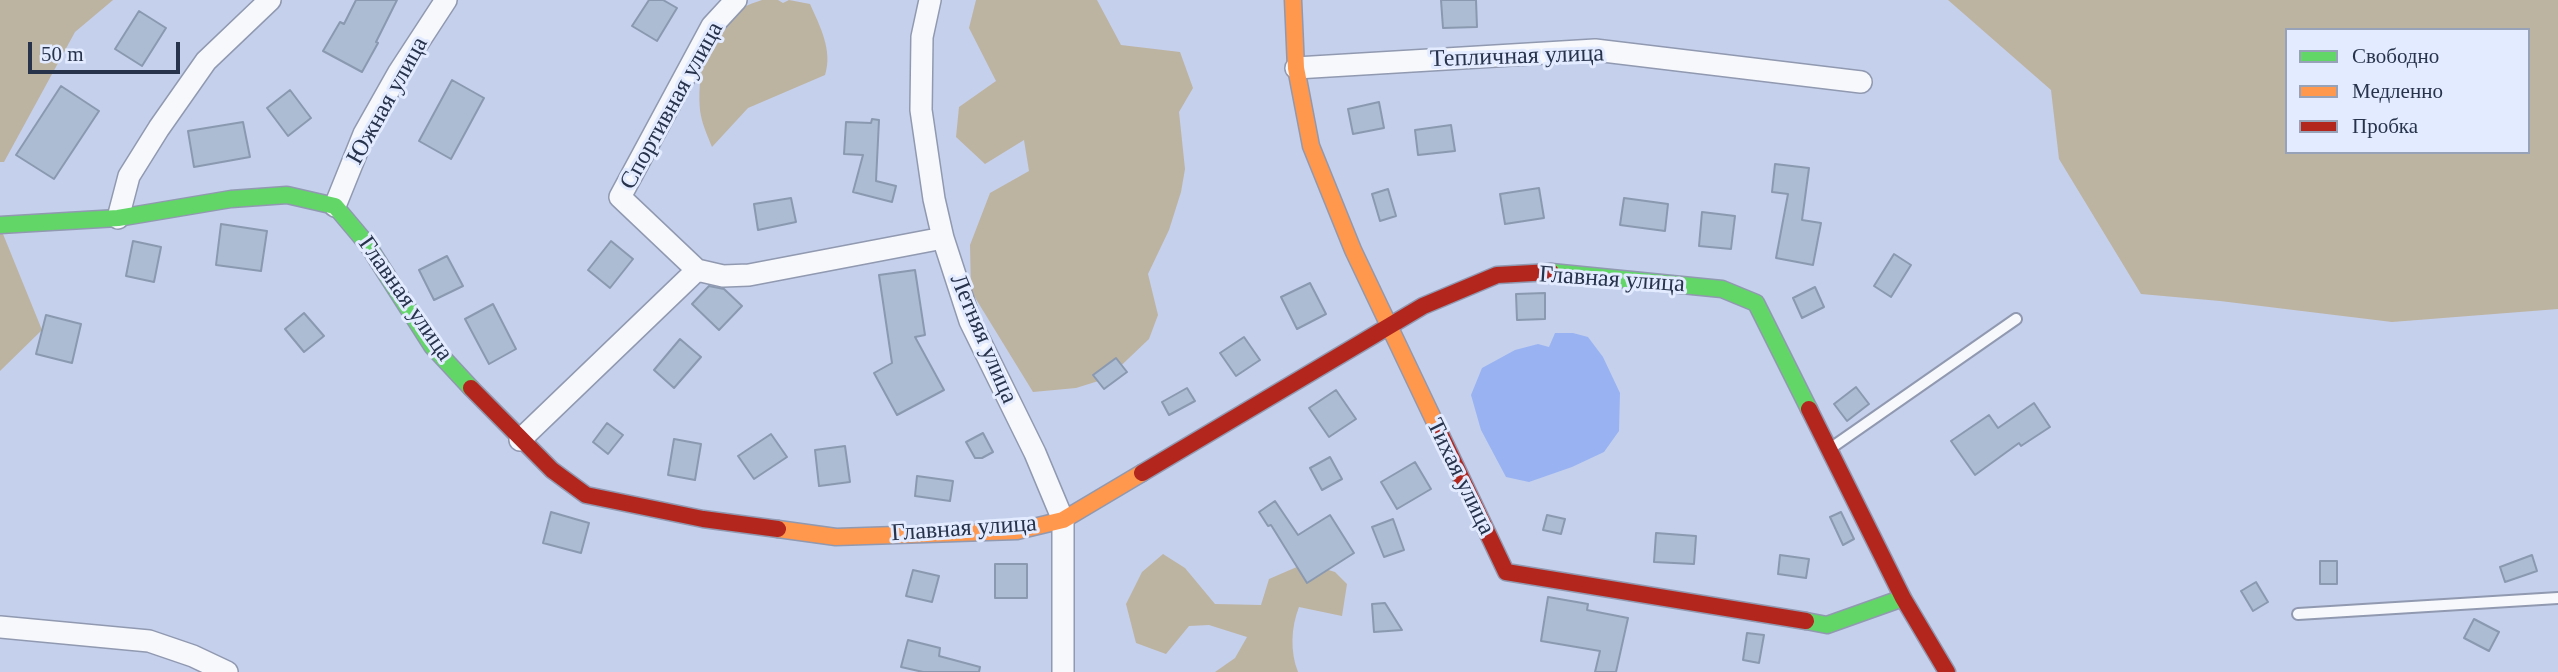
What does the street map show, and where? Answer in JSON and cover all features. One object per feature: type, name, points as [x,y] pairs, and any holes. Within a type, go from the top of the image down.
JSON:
[{"type":"street","points":[[118,218],[129,176],[206,61],[270,0]]},
{"type":"street","name":"Южная улица","points":[[335,206],[364,134],[399,72],[446,0]]},
{"type":"street","name":"Спортивная улица","points":[[697,270],[620,197],[712,26],[736,0]]},
{"type":"street","name":"Летняя улица","points":[[930,0],[922,37],[921,110],[934,199],[943,238],[970,321],[1035,453],[1063,520],[1063,672]]},
{"type":"street","name":"Тихая улица","points":[[1293,0],[1296,68],[1311,146],[1353,250],[1506,572],[1827,625],[1903,598]]},
{"type":"street","name":"Тепличная улица","points":[[1296,68],[1595,50],[1861,82]]},
{"type":"street","points":[[0,225],[118,218],[230,199],[287,195],[335,206]]},
{"type":"street","name":"Главная улица","points":[[335,206],[367,244],[432,346],[520,440],[552,470],[586,495],[703,519],[836,537],[1017,531],[1063,520],[1423,306],[1497,275],[1562,272],[1722,289],[1756,303],[1903,598],[1947,672]]},
{"type":"street","points":[[520,440],[697,270],[723,276],[749,275],[943,238]]},
{"type":"street","points":[[0,627],[149,641],[193,656],[227,672]]},
{"type":"lane","points":[[1829,450],[2016,319]]},
{"type":"lane","points":[[2298,614],[2558,598]]},
{"type":"shaded area","points":[[0,0],[113,0],[75,32],[4,162],[0,162]]},
{"type":"shaded area","points":[[762,0],[778,0],[783,3],[789,0],[810,4],[826,48],[825,75],[748,108],[712,147],[703,124],[700,105],[700,79],[710,40],[731,14]]},
{"type":"shaded area","points":[[976,0],[1097,0],[1121,45],[1180,52],[1193,88],[1179,112],[1185,169],[1181,192],[1169,230],[1148,274],[1158,315],[1149,339],[1108,378],[1076,388],[1033,392],[971,291],[970,245],[990,193],[1029,171],[1024,140],[985,164],[956,137],[959,107],[996,81],[969,28]]},
{"type":"shaded area","points":[[1948,0],[2558,0],[2558,309],[2392,322],[2141,294],[2059,159],[2051,90]]},
{"type":"shaded area","points":[[0,234],[3,234],[42,330],[0,371]]},
{"type":"shaded area","points":[[1163,554],[1185,568],[1215,604],[1261,605],[1269,579],[1306,563],[1335,572],[1347,584],[1342,616],[1299,607],[1292,640],[1298,672],[1215,672],[1235,658],[1247,637],[1209,625],[1189,626],[1166,654],[1136,643],[1126,604],[1142,572]]},
{"type":"water","points":[[1555,333],[1573,333],[1588,337],[1603,357],[1620,393],[1619,431],[1604,452],[1572,467],[1529,482],[1506,477],[1481,430],[1471,395],[1482,368],[1515,350],[1538,344],[1549,347]]},
{"type":"building","points":[[356,0],[397,0],[362,72],[323,51],[340,22],[344,24]]},
{"type":"building","points":[[649,0],[663,0],[677,8],[657,41],[632,26]]},
{"type":"building","points":[[1441,0],[1476,0],[1477,27],[1443,28]]},
{"type":"building","points":[[139,11],[166,28],[142,66],[115,49]]},
{"type":"building","points":[[452,80],[484,98],[451,159],[419,141]]},
{"type":"building","points":[[61,86],[99,111],[54,179],[16,155]]},
{"type":"building","points":[[290,90],[311,118],[288,136],[267,108]]},
{"type":"building","points":[[1379,102],[1384,128],[1353,134],[1348,109]]},
{"type":"building","points":[[872,119],[879,120],[876,181],[896,186],[892,202],[853,192],[863,155],[844,154],[846,122],[871,123]]},
{"type":"building","points":[[243,122],[250,157],[194,167],[188,131]]},
{"type":"building","points":[[1451,125],[1455,151],[1418,155],[1415,130]]},
{"type":"building","points":[[1775,164],[1809,168],[1802,220],[1821,223],[1813,265],[1776,258],[1788,194],[1772,192]]},
{"type":"building","points":[[1539,188],[1544,218],[1505,224],[1500,194]]},
{"type":"building","points":[[1388,189],[1396,216],[1380,221],[1372,194]]},
{"type":"building","points":[[791,198],[796,222],[758,230],[754,204]]},
{"type":"building","points":[[1624,198],[1668,204],[1665,231],[1620,225]]},
{"type":"building","points":[[1702,212],[1735,216],[1731,249],[1699,246]]},
{"type":"building","points":[[221,224],[267,231],[261,271],[216,265]]},
{"type":"building","points":[[133,241],[161,247],[154,282],[126,276]]},
{"type":"building","points":[[611,241],[633,259],[610,288],[588,270]]},
{"type":"building","points":[[1894,254],[1911,265],[1891,297],[1874,286]]},
{"type":"building","points":[[447,256],[463,286],[434,300],[419,270]]},
{"type":"building","points":[[915,270],[925,335],[915,337],[944,390],[897,415],[874,373],[892,363],[879,275]]},
{"type":"building","points":[[1310,283],[1326,314],[1297,329],[1281,297]]},
{"type":"building","points":[[709,286],[724,289],[742,306],[719,330],[692,304]]},
{"type":"building","points":[[1815,287],[1824,307],[1802,318],[1793,298]]},
{"type":"building","points":[[1545,293],[1545,319],[1517,320],[1516,294]]},
{"type":"building","points":[[493,304],[516,349],[489,364],[465,319]]},
{"type":"building","points":[[304,313],[324,336],[304,352],[285,329]]},
{"type":"building","points":[[46,315],[81,324],[72,363],[36,354]]},
{"type":"building","points":[[1244,337],[1260,360],[1236,376],[1220,353]]},
{"type":"building","points":[[680,339],[701,357],[674,388],[654,370]]},
{"type":"building","points":[[1116,358],[1127,372],[1104,389],[1093,375]]},
{"type":"building","points":[[1856,387],[1869,404],[1847,421],[1834,404]]},
{"type":"building","points":[[1187,388],[1195,401],[1169,415],[1162,402]]},
{"type":"building","points":[[1336,390],[1356,419],[1329,437],[1309,408]]},
{"type":"building","points":[[2034,403],[2050,427],[2021,446],[2019,443],[1975,475],[1951,441],[1989,415],[1998,428]]},
{"type":"building","points":[[607,423],[623,435],[608,454],[593,442]]},
{"type":"building","points":[[983,433],[993,452],[982,458],[975,458],[966,442]]},
{"type":"building","points":[[771,434],[787,457],[754,479],[738,456]]},
{"type":"building","points":[[674,439],[701,444],[695,480],[668,475]]},
{"type":"building","points":[[845,446],[850,482],[819,486],[815,450]]},
{"type":"building","points":[[1330,457],[1342,479],[1322,490],[1310,468]]},
{"type":"building","points":[[1415,462],[1431,489],[1397,509],[1381,482]]},
{"type":"building","points":[[917,476],[953,481],[950,501],[915,496]]},
{"type":"building","points":[[1275,501],[1298,535],[1330,515],[1354,553],[1307,583],[1271,525],[1268,526],[1259,512]]},
{"type":"building","points":[[551,512],[589,523],[581,553],[543,543]]},
{"type":"building","points":[[1841,512],[1854,539],[1843,545],[1830,517]]},
{"type":"building","points":[[1547,515],[1565,519],[1561,534],[1543,530]]},
{"type":"building","points":[[1393,519],[1404,550],[1384,557],[1372,527]]},
{"type":"building","points":[[1656,533],[1696,536],[1694,564],[1654,562]]},
{"type":"building","points":[[1780,555],[1809,559],[1806,578],[1778,574]]},
{"type":"building","points":[[2532,555],[2537,571],[2505,582],[2500,567]]},
{"type":"building","points":[[2320,561],[2337,561],[2337,584],[2320,584]]},
{"type":"building","points":[[995,564],[1027,564],[1027,598],[995,598]]},
{"type":"building","points":[[913,570],[939,576],[932,602],[906,596]]},
{"type":"building","points":[[2256,582],[2268,602],[2253,611],[2241,591]]},
{"type":"building","points":[[1548,597],[1588,604],[1587,610],[1628,618],[1616,672],[1595,672],[1600,651],[1541,641]]},
{"type":"building","points":[[1385,603],[1402,630],[1374,632],[1372,604]]},
{"type":"building","points":[[2474,619],[2499,632],[2489,651],[2464,638]]},
{"type":"building","points":[[1747,633],[1764,635],[1759,663],[1743,660]]},
{"type":"building","points":[[908,640],[940,648],[939,656],[980,667],[979,672],[923,672],[901,667]]},
{"type":"traffic: fast","points":[[0,225],[118,218],[231,199],[287,195],[335,206],[367,244],[432,346],[471,388]]},
{"type":"traffic: fast","points":[[1551,272],[1722,289],[1756,303],[1809,409]]},
{"type":"traffic: fast","points":[[1806,621],[1827,625],[1903,598]]},
{"type":"traffic: slow","points":[[1293,0],[1296,68],[1311,146],[1353,250],[1440,433]]},
{"type":"traffic: slow","points":[[778,529],[836,537],[1017,531],[1063,520],[1142,473]]},
{"type":"traffic: jam","points":[[1142,473],[1423,306],[1497,275],[1551,272]]},
{"type":"traffic: jam","points":[[471,388],[552,470],[586,495],[703,519],[778,529]]},
{"type":"traffic: jam","points":[[1809,409],[1903,598],[1947,672]]},
{"type":"traffic: jam","points":[[1440,433],[1506,572],[1806,621]]}]
